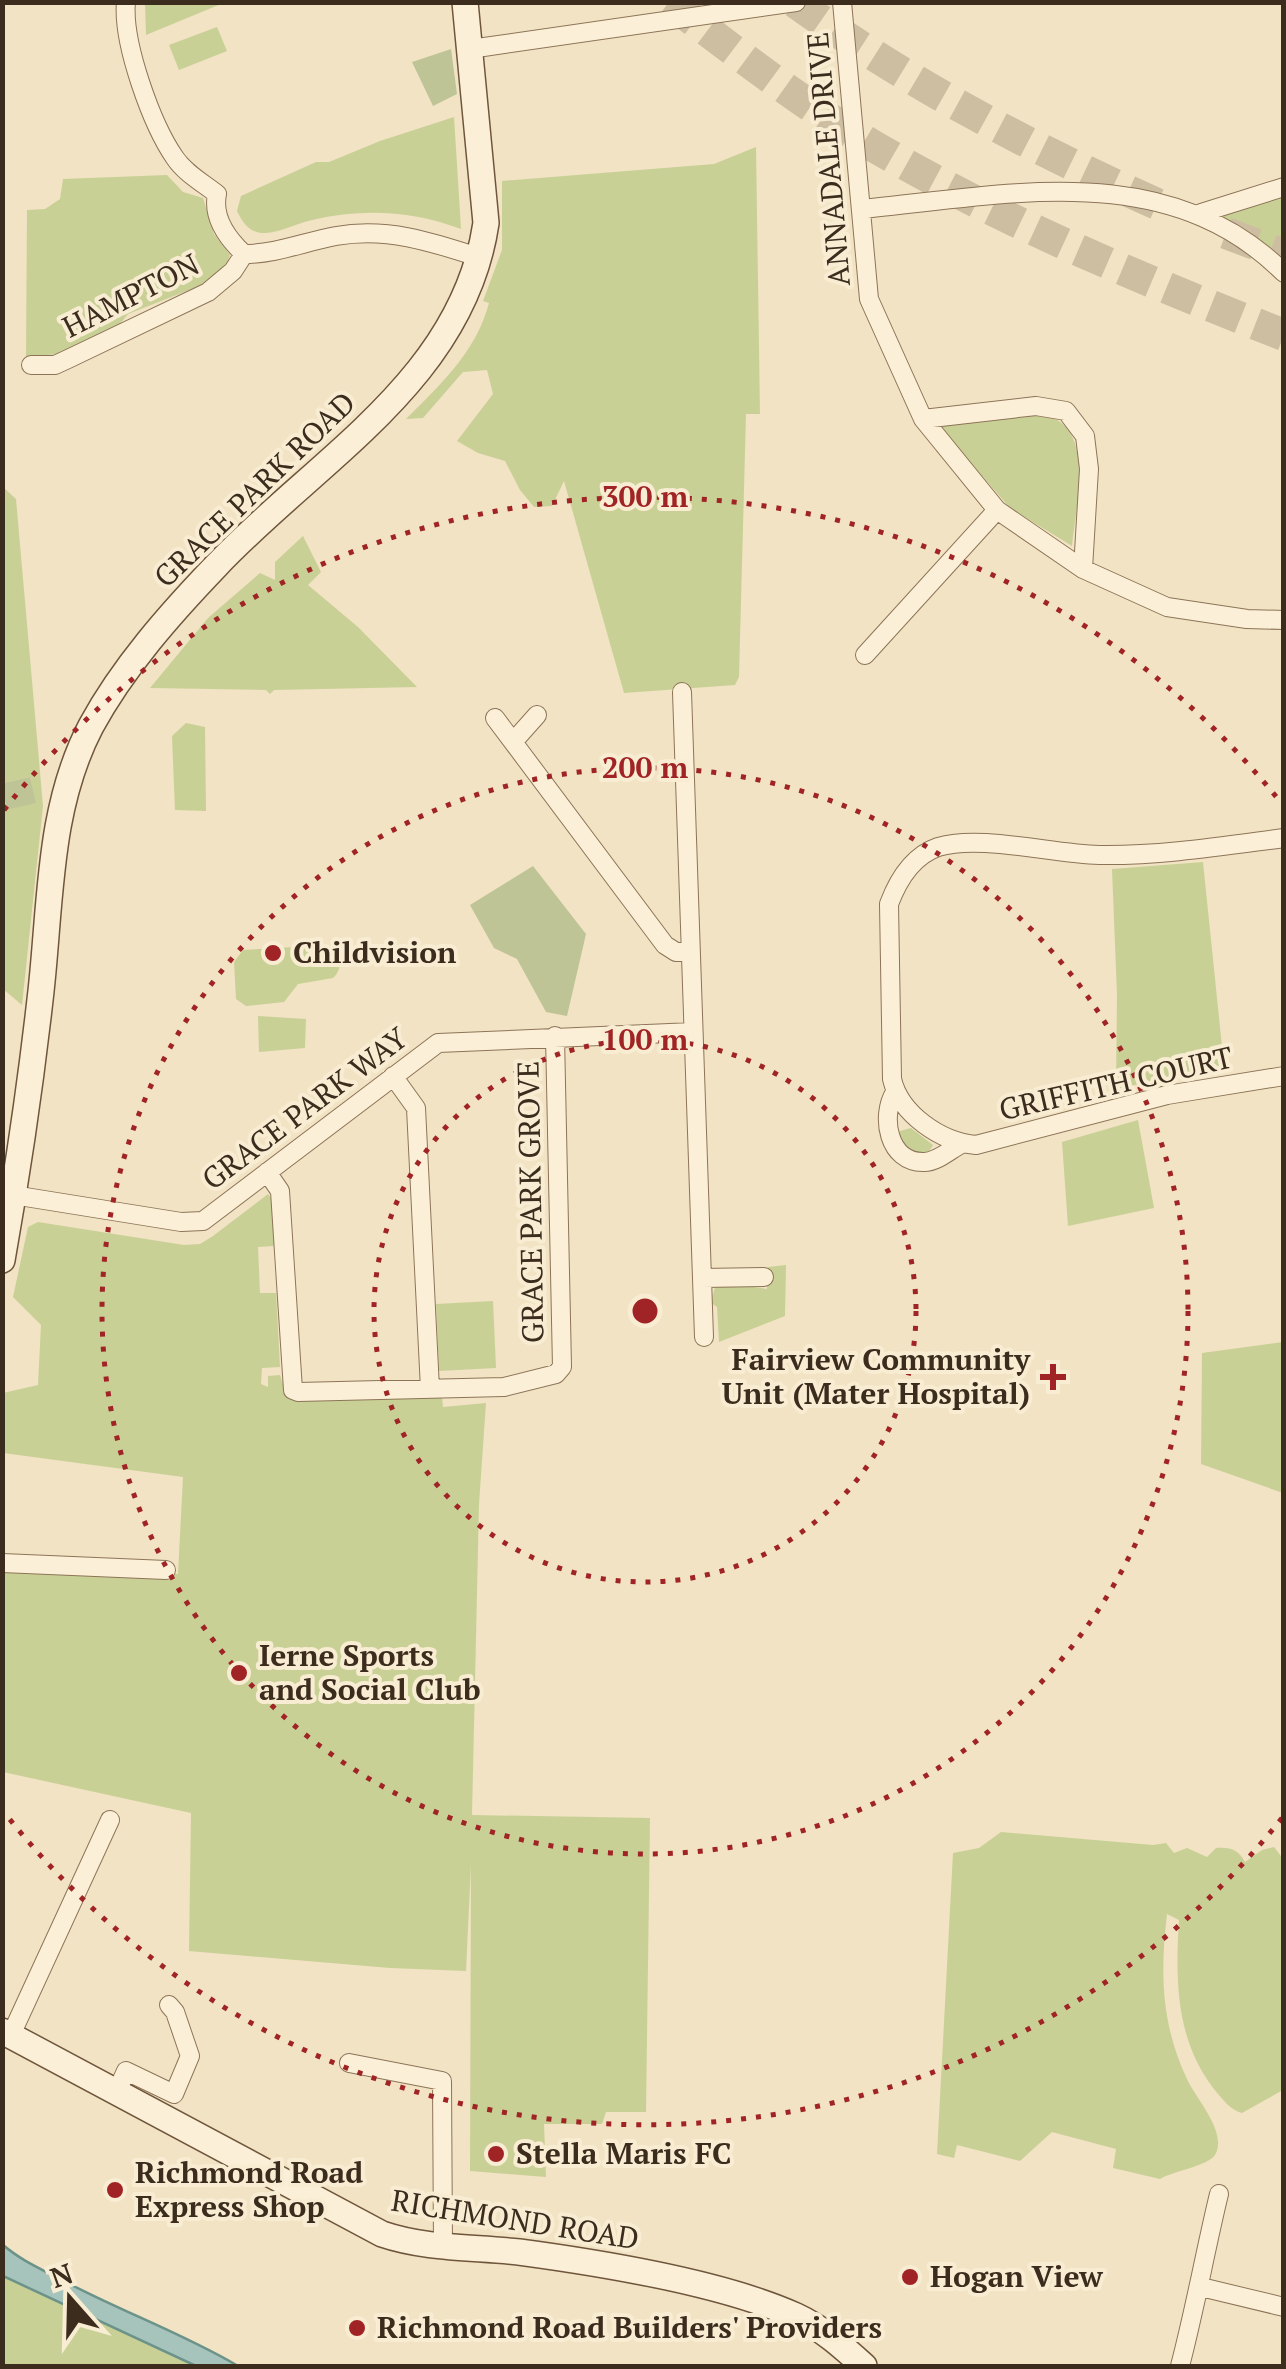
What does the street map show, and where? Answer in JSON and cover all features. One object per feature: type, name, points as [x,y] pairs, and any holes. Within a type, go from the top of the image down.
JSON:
[{"type":"street","name":"HAMPTON","points":[[31,365],[55,365],[208,292],[233,271],[244,254],[229,240],[220,223],[215,204],[217,194],[186,170],[168,146],[130,56],[124,20],[126,2]]},
{"type":"street","name":"GRACE PARK ROAD","points":[[2,1260],[28,1104],[50,863],[63,803],[90,729],[120,678],[217,565],[407,386],[448,327],[481,258],[486,224],[484,184],[465,2]]},
{"type":"street","points":[[470,49],[796,2]]},
{"type":"street","name":"ANNADALE DRIVE","points":[[842,2],[868,299],[923,419],[997,510],[1082,568],[1167,607],[1247,619],[1284,620]]},
{"type":"street","points":[[1200,214],[1284,187]]},
{"type":"street","points":[[861,209],[1065,189],[1139,198],[1200,214],[1260,250],[1284,273]]},
{"type":"street","points":[[244,254],[267,254],[316,240],[368,233],[410,235],[481,258]]},
{"type":"street","points":[[923,419],[1036,406],[1066,412],[1085,436],[1089,469],[1082,568]]},
{"type":"street","points":[[865,655],[997,510]]},
{"type":"street","points":[[682,692],[704,1336]]},
{"type":"street","points":[[513,742],[537,716]]},
{"type":"street","points":[[494,718],[665,945],[676,952],[689,952]]},
{"type":"street","name":"GRIFFITH COURT","points":[[1284,838],[1103,855],[964,842],[934,848],[898,879],[890,904],[895,1092],[888,1102],[889,1134],[892,1144],[905,1158],[924,1162],[961,1144],[976,1145],[1166,1095],[1284,1076]]},
{"type":"street","name":"GRACE PARK WAY","points":[[14,1195],[194,1223],[202,1221],[438,1042],[693,1032]]},
{"type":"street","name":"GRACE PARK GROVE","points":[[430,1389],[504,1387],[556,1374],[562,1367],[556,1036]]},
{"type":"street","points":[[267,1172],[280,1191],[282,1206],[293,1390],[430,1389],[416,1108],[393,1076]]},
{"type":"street","points":[[895,1092],[902,1104],[926,1124],[961,1144]]},
{"type":"street","points":[[702,1278],[764,1277]]},
{"type":"street","points":[[2,1563],[166,1570]]},
{"type":"street","points":[[7,2033],[110,1820]]},
{"type":"street","points":[[117,2092],[126,2071],[174,2094],[190,2056],[169,2004]]},
{"type":"street","name":"RICHMOND ROAD","points":[[7,2033],[382,2234],[442,2248],[515,2252],[587,2262],[716,2290],[796,2316],[840,2344],[864,2366]]},
{"type":"street","points":[[349,2062],[442,2082],[442,2248]]},
{"type":"street","points":[[1180,2366],[1219,2194]]},
{"type":"street","points":[[1200,2286],[1284,2307]]},
{"type":"green space","points":[[145,3],[221,4],[146,35]]},
{"type":"green space","points":[[217,27],[227,51],[179,70],[169,45]]},
{"type":"green space","points":[[451,49],[457,94],[433,106],[412,62]]},
{"type":"green space","points":[[454,117],[461,229],[424,218],[369,213],[331,216],[261,233],[248,227],[237,211],[241,196],[316,162],[329,162]]},
{"type":"green space","points":[[756,147],[760,414],[746,414],[739,677],[735,685],[624,693],[564,481],[552,506],[534,507],[505,461],[457,441],[493,394],[487,370],[463,372],[423,418],[406,419],[456,366],[483,321],[489,303],[483,301],[502,250],[502,181],[714,164]]},
{"type":"green space","points":[[167,175],[183,192],[203,198],[214,234],[230,255],[225,268],[202,285],[128,314],[119,325],[58,354],[26,357],[27,210],[45,209],[60,199],[63,179]]},
{"type":"green space","points":[[1283,195],[1283,261],[1253,235],[1219,215]]},
{"type":"green space","points":[[1026,415],[1057,420],[1075,443],[1079,478],[1072,546],[1010,508],[938,425]]},
{"type":"green space","points":[[2,486],[16,499],[43,806],[22,1005],[3,989],[3,808],[35,803],[30,777],[3,783]]},
{"type":"green space","points":[[303,536],[321,572],[308,585],[358,627],[417,687],[274,690],[270,694],[266,690],[150,688],[208,618],[260,573],[275,580],[275,562]]},
{"type":"green space","points":[[186,723],[205,727],[206,811],[175,810],[172,736]]},
{"type":"green space","points":[[30,777],[36,803],[6,810],[3,783]]},
{"type":"green space","points":[[1203,862],[1224,1066],[1116,1089],[1112,869]]},
{"type":"green space","points":[[533,866],[586,934],[567,1016],[546,1012],[517,959],[494,948],[470,905]]},
{"type":"green space","points":[[330,945],[340,961],[333,978],[298,984],[284,1002],[246,1006],[236,999],[234,962],[243,950]]},
{"type":"green space","points":[[258,1016],[306,1019],[305,1048],[259,1052]]},
{"type":"green space","points":[[1138,1120],[1154,1208],[1068,1226],[1062,1142]]},
{"type":"green space","points":[[911,1128],[933,1145],[928,1153],[915,1152],[900,1141],[900,1131]]},
{"type":"green space","points":[[268,1194],[274,1202],[274,1246],[258,1247],[260,1293],[276,1293],[280,1367],[262,1368],[261,1384],[268,1387],[268,1376],[280,1375],[286,1394],[442,1396],[443,1407],[486,1403],[479,1504],[472,1815],[650,1818],[646,2112],[606,2112],[602,2124],[544,2124],[546,2177],[470,2171],[471,1865],[466,1971],[189,1951],[191,1813],[3,1772],[3,1569],[178,1574],[183,1477],[3,1453],[3,1393],[38,1385],[41,1325],[13,1297],[28,1227],[38,1222],[184,1245],[200,1244]]},
{"type":"green space","points":[[786,1265],[785,1316],[719,1342],[717,1307],[711,1303],[715,1287],[726,1283],[767,1289],[768,1267]]},
{"type":"green space","points":[[493,1301],[496,1368],[439,1371],[436,1304]]},
{"type":"green space","points":[[1284,1342],[1283,1493],[1201,1464],[1202,1353]]},
{"type":"green space","points":[[1001,1832],[1166,1843],[1174,1853],[1187,1848],[1207,1857],[1216,1848],[1225,1848],[1236,1852],[1245,1862],[1274,1847],[1284,1860],[1283,2090],[1242,2113],[1218,2094],[1204,2075],[1186,2034],[1179,1990],[1179,1920],[1167,1914],[1163,1977],[1167,2018],[1187,2079],[1214,2126],[1218,2146],[1211,2159],[1160,2179],[1113,2168],[1116,2149],[1052,2132],[1020,2161],[957,2145],[954,2158],[937,2154],[953,1853],[979,1848]]},
{"type":"green space","points":[[2,2276],[196,2366],[3,2366]]},
{"type":"water","points":[[2,2244],[39,2268],[238,2366],[196,2366],[3,2276]]},
{"type":"tunnel","points":[[669,2],[822,114],[924,175],[1076,249],[1284,335]]},
{"type":"tunnel","points":[[795,2],[882,60],[971,112],[1157,204]]},
{"type":"tunnel","points":[[1226,233],[1284,255]]},
{"type":"place","name":"Childvision","points":[[273,953]]},
{"type":"place","name":"Fairview Community Unit (Mater Hospital)","points":[[1053,1377]]},
{"type":"place","name":"Ierne Sports and Social Club","points":[[239,1673]]},
{"type":"place","name":"Stella Maris FC","points":[[496,2154]]},
{"type":"place","name":"Richmond Road Express Shop","points":[[115,2190]]},
{"type":"place","name":"Hogan View","points":[[910,2277]]},
{"type":"place","name":"Richmond Road Builders' Providers","points":[[357,2328]]}]
